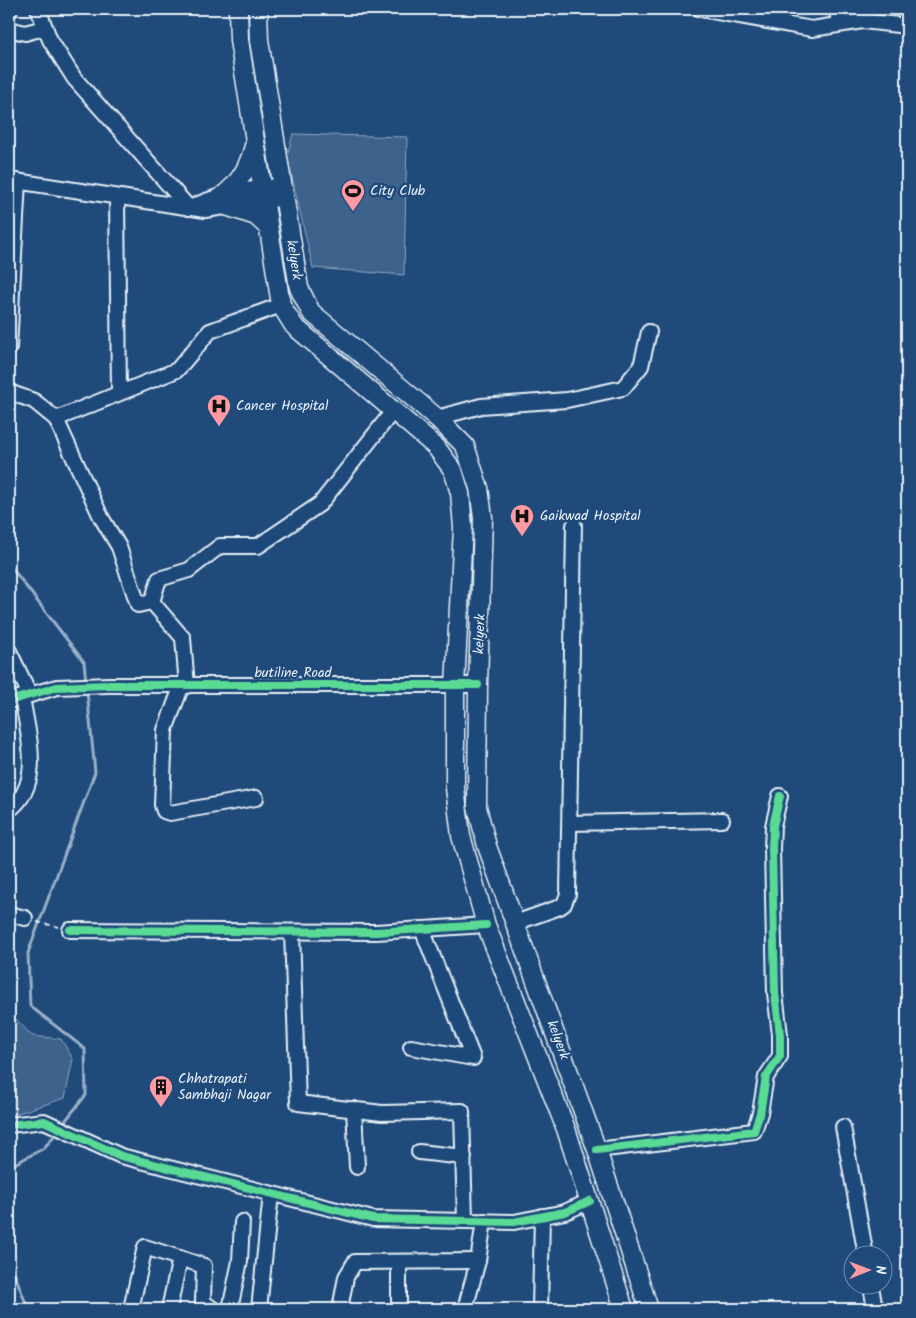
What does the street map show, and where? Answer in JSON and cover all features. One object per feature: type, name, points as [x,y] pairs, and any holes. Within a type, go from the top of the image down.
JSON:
[{"type":"main road","points":[[258,14],[238,14],[239,40],[281,305],[294,326],[436,447],[453,470],[460,493],[463,527],[455,686],[454,788],[461,836],[486,925],[536,1048],[590,1201],[624,1309]]},
{"type":"main road","name":"kelyerk","points":[[258,14],[259,40],[299,288],[312,312],[437,418],[465,446],[480,496],[483,518],[478,685],[477,807],[486,846],[597,1150],[649,1309]]},
{"type":"main road","points":[[255,144],[244,174],[224,201],[256,216],[268,228]]},
{"type":"main road","points":[[612,1267],[634,1260]]},
{"type":"street","points":[[38,9],[44,28],[74,78],[189,208]]},
{"type":"street","points":[[700,9],[812,29],[863,20],[907,26]]},
{"type":"street","points":[[836,9],[840,24]]},
{"type":"street","points":[[9,28],[25,32],[44,28]]},
{"type":"street","points":[[9,348],[13,180],[118,198],[205,210],[224,201],[283,192]]},
{"type":"street","points":[[118,198],[119,392]]},
{"type":"street","points":[[56,419],[176,370],[210,331],[281,305]]},
{"type":"street","points":[[437,418],[481,406],[567,400],[623,388],[641,366],[649,332]]},
{"type":"street","points":[[9,392],[34,400],[56,419],[100,517],[119,547],[138,605],[152,602]]},
{"type":"street","points":[[152,602],[159,579],[189,570],[220,546],[258,546],[320,504],[393,411]]},
{"type":"street","points":[[515,923],[560,906],[567,900],[570,823],[574,525]]},
{"type":"street","points":[[152,602],[184,638],[184,686],[165,730],[162,805],[164,811],[170,813],[256,798]]},
{"type":"street","points":[[9,650],[31,752],[30,780],[20,802],[9,810]]},
{"type":"street","name":"butiline Road","points":[[20,698],[57,687],[108,685],[478,685]]},
{"type":"street","points":[[597,1150],[754,1131],[760,1113],[766,1078],[780,1056],[780,1035],[775,993],[772,848],[773,826],[780,796]]},
{"type":"street","points":[[570,823],[722,820]]},
{"type":"street","points":[[9,914],[25,918]]},
{"type":"street","points":[[70,930],[376,932],[486,925]]},
{"type":"street","points":[[411,1047],[473,1058],[422,929]]},
{"type":"street","points":[[292,932],[298,1103],[382,1113],[462,1111],[466,1221]]},
{"type":"street","points":[[354,1110],[357,1167]]},
{"type":"street","points":[[9,1125],[44,1122],[121,1156],[373,1219],[514,1222],[565,1212],[590,1201]]},
{"type":"street","points":[[843,1127],[864,1246]]},
{"type":"street","points":[[419,1152],[464,1156]]},
{"type":"street","points":[[260,1309],[271,1194]]},
{"type":"street","points":[[540,1309],[542,1216]]},
{"type":"street","points":[[465,1309],[478,1261],[484,1221]]},
{"type":"street","points":[[230,1309],[240,1261],[242,1222]]},
{"type":"street","points":[[131,1309],[145,1247],[204,1266],[205,1307]]},
{"type":"street","points":[[169,1309],[180,1258]]},
{"type":"street","points":[[340,1309],[340,1299],[346,1277],[355,1262],[478,1261]]},
{"type":"street","points":[[398,1262],[399,1309]]},
{"type":"street","points":[[873,1296],[875,1309]]},
{"type":"path","points":[[25,918],[70,930]]},
{"type":"shaded area","name":"City Club","points":[[293,134],[407,137],[404,275],[313,268],[287,156]]},
{"type":"shaded area","points":[[9,1018],[16,1019],[32,1036],[61,1039],[73,1059],[65,1098],[9,1116]]},
{"type":"waterway","points":[[9,564],[84,662],[86,682]]},
{"type":"waterway","points":[[61,1126],[86,1095],[85,1049],[30,1006],[28,953],[95,772],[87,691]]},
{"type":"waterway","points":[[9,1167],[44,1148],[58,1131]]},
{"type":"waterway","points":[[9,1259],[28,1309]]},
{"type":"cycle path","points":[[9,701],[57,687],[108,685],[478,685]]},
{"type":"cycle path","points":[[597,1150],[754,1131],[760,1113],[766,1077],[780,1056],[780,1035],[775,993],[772,848],[773,826],[780,796]]},
{"type":"cycle path","points":[[70,930],[376,932],[486,925]]},
{"type":"cycle path","points":[[9,1125],[44,1121],[121,1156],[373,1219],[514,1222],[565,1212],[590,1201]]},
{"type":"place","name":"City Club","points":[[353,212]]},
{"type":"place","name":"Cancer Hospital","points":[[219,427]]},
{"type":"place","name":"Gaikwad Hospital","points":[[522,537]]},
{"type":"place","name":"Chhatrapati Sambhaji Nagar","points":[[161,1108]]}]
